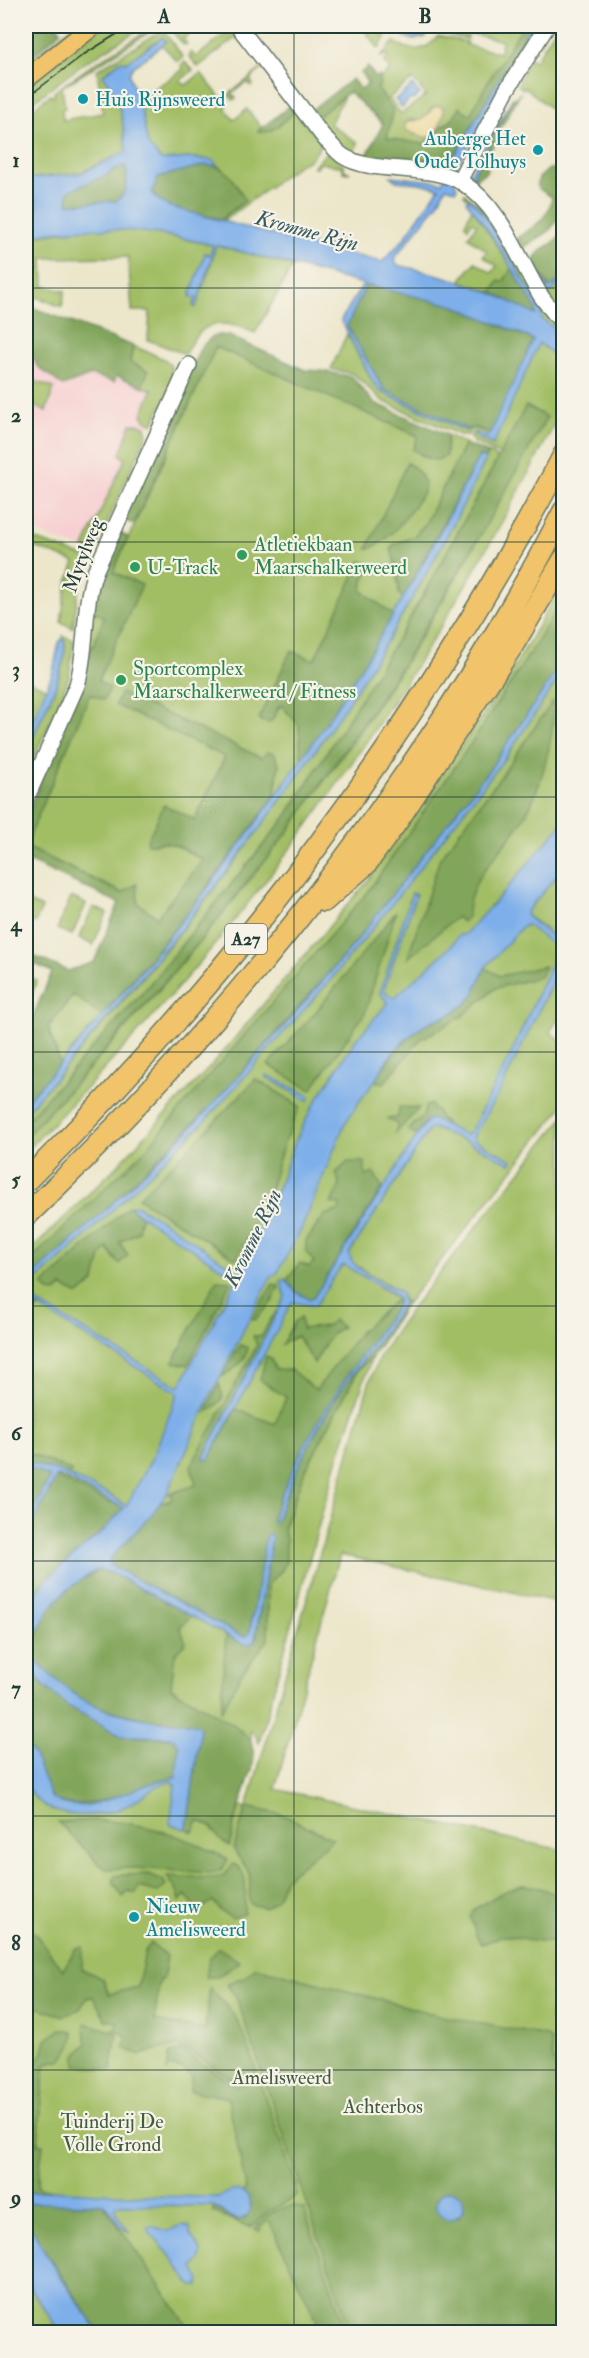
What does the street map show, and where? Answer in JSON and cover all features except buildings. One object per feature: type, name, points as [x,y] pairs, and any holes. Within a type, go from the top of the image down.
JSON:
[{"type":"highway","name":"A27","points":[[26,1181],[124,1081],[251,933],[306,863],[363,784],[443,665],[477,611],[564,455]]},
{"type":"highway","name":"A27","points":[[26,1216],[113,1129],[184,1053],[284,936],[370,823],[467,679],[508,612],[564,511]]},
{"type":"highway","name":"A27","points":[[284,936],[366,864],[436,766],[564,559]]},
{"type":"main road","points":[[26,79],[93,26]]},
{"type":"street","points":[[238,26],[327,140],[343,156],[369,164],[452,178],[472,190],[490,209],[542,296],[564,325]]},
{"type":"street","points":[[452,178],[547,26]]},
{"type":"street","name":"Mytylweg","points":[[26,799],[77,685],[81,670],[87,599],[95,572],[189,365]]},
{"type":"shaded area","points":[[26,309],[171,379],[91,552],[26,529]]},
{"type":"green space","points":[[42,26],[58,26],[61,31],[26,61],[26,38]]},
{"type":"green space","points":[[73,26],[85,26],[26,73],[26,64]]},
{"type":"green space","points":[[105,26],[144,26],[83,64],[26,107],[26,85],[85,38]]},
{"type":"green space","points":[[155,26],[159,26],[62,87],[65,108],[62,109],[63,120],[103,113],[97,70],[159,32],[165,33],[183,57],[178,62],[162,45],[166,41],[162,37],[127,62],[120,62],[103,75],[120,112],[126,152],[80,173],[26,179],[26,114],[50,95],[54,97],[54,92],[92,65]]},
{"type":"green space","points":[[167,26],[176,26],[175,28],[180,32],[188,26],[200,26],[183,39],[187,44],[184,45]]},
{"type":"green space","points":[[229,26],[238,36],[198,67],[189,56],[190,53],[196,57],[228,32],[224,27]]},
{"type":"green space","points":[[361,26],[386,26],[385,37],[379,49]]},
{"type":"green space","points":[[466,26],[523,26],[486,85],[470,116],[466,112],[462,113],[439,128],[444,109],[441,106],[433,107],[422,120],[410,120],[431,138],[423,144],[387,138],[392,117],[377,88],[379,76],[381,78],[390,70],[384,62],[389,57],[387,54],[380,57],[394,42],[406,48],[418,49],[428,46],[438,36],[467,42],[466,45],[500,53],[502,41],[469,33],[467,39],[440,32],[441,29],[458,29]],"holes":[[[413,79],[426,95],[401,114],[389,98]]]},
{"type":"green space","points":[[523,26],[530,26],[448,167],[448,172],[365,159],[383,124],[349,92],[316,118],[310,111],[352,79],[361,90],[368,84],[361,73],[368,67],[376,78],[379,76],[380,86],[377,88],[393,110],[387,138],[423,144],[437,134],[441,127],[451,122],[459,107],[470,115]]},
{"type":"green space","points":[[557,26],[563,26],[563,119],[525,87],[523,89],[518,85],[529,58],[535,61]]},
{"type":"green space","points":[[185,62],[193,70],[180,81],[186,85],[201,73],[219,96],[213,101],[215,105],[265,66],[250,79],[253,85],[251,87],[247,82],[232,93],[236,98],[233,100],[229,95],[223,100],[227,106],[225,108],[234,120],[247,109],[262,128],[258,131],[294,110],[321,142],[311,159],[300,164],[225,220],[222,219],[245,201],[223,170],[199,158],[161,160],[148,146],[140,103],[149,92],[183,70],[181,66]]},
{"type":"green space","points":[[520,94],[497,134],[497,140],[482,163],[488,168],[487,171],[474,180],[474,174],[501,118]]},
{"type":"green space","points":[[344,96],[330,124],[358,143],[354,152],[359,154],[358,156],[347,152],[316,118]]},
{"type":"green space","points":[[290,106],[293,113],[281,124],[267,132],[258,131]]},
{"type":"green space","points":[[327,152],[344,165],[344,170],[350,173],[343,172],[343,167],[321,163],[316,168],[313,167]]},
{"type":"green space","points":[[205,165],[225,171],[245,200],[222,219],[174,208],[158,199],[152,192],[158,177]]},
{"type":"green space","points":[[126,166],[125,190],[116,201],[69,204],[67,194],[70,190],[106,175],[114,169]]},
{"type":"green space","points":[[549,169],[563,169],[563,214],[548,232],[523,248],[517,238],[540,221],[551,204],[552,197],[539,189],[537,184],[539,178]]},
{"type":"green space","points":[[465,193],[488,212],[563,329],[563,334],[541,319],[522,276],[482,211],[464,195]]},
{"type":"green space","points":[[26,195],[35,199],[37,209],[26,211]]},
{"type":"green space","points":[[472,208],[512,268],[503,282],[499,281],[492,292],[460,281],[475,262],[492,273],[497,266],[483,256],[487,251],[468,237],[477,224],[472,222],[468,228],[465,224]]},
{"type":"green space","points":[[91,228],[134,229],[213,245],[210,255],[205,254],[190,296],[196,297],[193,306],[195,307],[216,245],[293,266],[255,333],[232,325],[214,325],[198,334],[185,354],[148,340],[150,311],[132,311],[128,257],[43,258],[44,286],[65,291],[62,307],[26,293],[26,237]]},
{"type":"green space","points":[[563,233],[564,264],[560,278],[550,288],[533,262],[542,249]]},
{"type":"green space","points":[[512,268],[536,308],[536,316],[492,292],[499,281],[503,282]]},
{"type":"green space","points":[[563,282],[563,307],[556,313],[545,297]]},
{"type":"green space","points":[[366,285],[452,305],[534,340],[490,433],[477,428],[467,429],[384,390],[347,326]]},
{"type":"green space","points":[[26,305],[133,346],[130,362],[148,371],[142,386],[117,376],[114,382],[91,375],[63,386],[37,366],[33,356],[26,350]]},
{"type":"green space","points":[[347,334],[370,377],[381,392],[465,431],[471,428],[468,435],[462,436],[383,401],[353,374],[331,369]]},
{"type":"green space","points":[[229,336],[305,370],[352,377],[373,402],[447,435],[446,456],[437,460],[431,459],[413,450],[418,436],[216,347],[134,524],[121,519],[201,347],[212,337]]},
{"type":"green space","points":[[539,343],[563,362],[563,403],[560,414],[482,556],[398,694],[306,827],[206,955],[118,1055],[26,1151],[26,1136],[128,1026],[225,912],[271,853],[316,793],[401,669],[457,576],[546,417],[526,407],[501,455],[473,442],[470,438],[474,428],[490,433],[486,437],[476,433],[475,436],[486,442]]},
{"type":"green space","points":[[133,346],[165,360],[171,368],[171,384],[153,424],[145,420],[142,415],[152,390],[142,386],[148,371],[130,362]]},
{"type":"green space","name":"Atletiekbaan Maarschalkerweerd","points":[[216,347],[419,436],[421,456],[434,459],[446,456],[447,435],[465,444],[425,524],[413,537],[393,545],[396,573],[403,598],[393,615],[362,591],[363,581],[370,566],[314,661],[292,651],[275,716],[281,704],[299,725],[301,756],[303,757],[274,797],[279,765],[262,758],[225,757],[195,820],[163,806],[147,844],[175,845],[203,860],[158,918],[138,903],[136,885],[123,893],[26,847],[26,844],[90,694],[88,607],[95,611]]},
{"type":"green space","points":[[26,378],[54,388],[46,411],[26,403]]},
{"type":"green space","points":[[526,406],[547,417],[401,668],[288,832],[190,953],[26,1136],[26,1121],[145,990],[286,817],[423,597]]},
{"type":"green space","points":[[131,424],[140,424],[145,427],[147,435],[94,552],[84,547],[125,459],[120,454]]},
{"type":"green space","points":[[465,444],[489,453],[486,459],[479,456],[403,598],[399,594],[398,572],[391,549],[393,545],[413,537],[425,524]]},
{"type":"green space","points":[[489,453],[499,458],[392,650],[286,817],[145,990],[26,1121],[26,1111],[158,959],[282,799],[339,716],[393,630],[443,543]]},
{"type":"green space","points":[[407,463],[420,474],[424,482],[424,491],[392,533],[367,549]]},
{"type":"green space","points":[[115,531],[128,537],[113,572],[142,585],[98,681],[110,688],[104,700],[90,694],[26,844],[26,819],[104,617],[88,607]]},
{"type":"green space","points":[[26,536],[90,559],[79,586],[73,628],[61,622],[66,588],[75,562],[26,544]]},
{"type":"green space","points":[[361,561],[370,565],[363,581],[362,591],[393,615],[340,703],[303,757],[301,756],[299,725],[281,705],[269,723],[259,718],[291,651],[314,660]]},
{"type":"green space","name":"Amelisweerd","points":[[563,583],[563,841],[509,904],[560,949],[518,1051],[553,982],[563,955],[561,943],[527,916],[526,912],[555,878],[558,878],[564,900],[563,1011],[550,1032],[563,1042],[563,1106],[407,1303],[400,1292],[352,1263],[349,1266],[397,1299],[361,1331],[316,1391],[300,1378],[275,1437],[234,1557],[268,1570],[261,1635],[238,1665],[224,1697],[227,1699],[241,1674],[268,1640],[268,1584],[282,1570],[286,1561],[286,1540],[283,1529],[303,1475],[358,1370],[372,1357],[334,1470],[259,1743],[254,1732],[250,1730],[252,1755],[238,1806],[287,1817],[247,1807],[369,1383],[380,1355],[411,1309],[563,1118],[563,1603],[340,1555],[275,1789],[563,1850],[563,2332],[26,2332],[26,1255],[113,1170],[211,1066],[366,883],[503,686]],"holes":[[[477,1142],[512,1160],[512,1163],[475,1146]]]},
{"type":"green space","points":[[563,596],[563,654],[556,672],[492,766],[354,944],[217,1100],[100,1215],[26,1282],[26,1264],[146,1149],[367,893],[474,739],[539,639]]},
{"type":"green space","points":[[63,636],[74,640],[69,677],[26,775],[26,753],[55,689],[64,659]]},
{"type":"green space","points":[[26,679],[47,689],[26,736]]},
{"type":"green space","points":[[121,693],[262,758],[267,752],[274,753],[279,764],[274,797],[193,906],[102,1016],[73,995],[48,1027],[60,1064],[26,1101],[26,1033],[52,972],[26,960],[26,953],[68,971],[94,962],[119,903],[26,860],[26,847],[122,893],[137,884],[138,903],[157,917],[203,860],[176,845],[147,844],[147,841],[164,805],[195,820],[225,757],[115,705]]},
{"type":"green space","points":[[553,701],[554,714],[549,745],[535,796],[522,821],[473,889],[468,917],[462,922],[457,917],[407,959],[440,858]]},
{"type":"green space","points":[[71,897],[86,904],[72,935],[57,929]]},
{"type":"green space","points":[[26,901],[42,908],[35,923],[26,918]]},
{"type":"green space","points":[[93,907],[107,913],[93,945],[79,938]]},
{"type":"green space","points":[[396,912],[365,1013],[311,1090],[268,1065],[314,1014]]},
{"type":"green space","points":[[545,966],[540,977],[496,988],[460,1018],[421,1039],[384,1083],[375,1081],[390,1057],[409,1037],[424,1025],[449,1014],[468,1000],[485,968],[500,976]]},
{"type":"green space","points":[[26,975],[37,981],[26,1007]]},
{"type":"green space","points":[[74,994],[102,1016],[60,1064],[48,1027]]},
{"type":"green space","points":[[256,1079],[300,1106],[283,1146],[268,1196],[236,1259],[138,1198]]},
{"type":"green space","points":[[431,1104],[433,1110],[437,1110],[440,1118],[446,1123],[445,1125],[433,1119],[427,1120],[416,1135],[408,1130],[424,1115],[426,1106]]},
{"type":"green space","points":[[399,1107],[419,1108],[396,1133],[397,1124],[388,1119],[398,1117]]},
{"type":"green space","points":[[348,1162],[365,1162],[365,1176],[374,1173],[382,1188],[314,1297],[309,1299],[296,1292],[286,1281],[300,1263],[309,1267],[314,1262],[306,1252],[306,1241],[325,1215],[340,1210],[340,1205],[331,1203],[340,1185],[336,1173]]},
{"type":"green space","points":[[129,1206],[141,1216],[138,1232],[119,1242],[128,1255],[119,1264],[107,1248],[101,1256],[95,1281],[79,1295],[62,1287],[57,1292],[49,1291],[43,1285]]},
{"type":"green space","points":[[217,1280],[231,1281],[188,1365],[173,1362]]},
{"type":"green space","points":[[273,1284],[279,1286],[272,1302],[255,1320],[252,1319]]},
{"type":"green space","points":[[397,1299],[396,1307],[326,1409],[283,1491],[272,1520],[275,1523],[298,1466],[317,1429],[337,1396],[404,1301],[407,1303],[372,1357],[358,1370],[303,1475],[283,1529],[286,1540],[286,1561],[282,1570],[268,1584],[268,1640],[241,1674],[221,1712],[226,1634],[243,1644],[251,1644],[256,1639],[272,1536],[248,1635],[243,1637],[112,1566],[109,1562],[110,1557],[159,1504],[171,1500],[173,1496],[169,1494],[196,1485],[191,1466],[257,1345],[253,1336],[262,1336],[270,1320],[280,1309],[204,1457],[208,1460],[236,1409],[275,1424],[286,1397],[260,1380],[266,1356],[271,1358],[275,1369],[291,1370],[316,1390],[361,1331]]},
{"type":"green space","points":[[26,1301],[38,1308],[26,1322]]},
{"type":"green space","points":[[301,1317],[302,1329],[327,1326],[333,1320],[342,1327],[332,1333],[314,1363],[297,1336],[282,1344],[294,1322]]},
{"type":"green space","points":[[240,1345],[248,1348],[245,1357],[222,1377]]},
{"type":"green space","points":[[219,1384],[223,1397],[215,1407],[206,1412]]},
{"type":"green space","points":[[26,1452],[72,1471],[70,1476],[26,1462]]},
{"type":"green space","points":[[26,1467],[50,1477],[26,1525]]},
{"type":"green space","points":[[56,1477],[109,1503],[112,1502],[125,1508],[105,1529],[51,1575],[26,1607],[28,1595],[26,1593],[26,1536]]},
{"type":"green space","points":[[99,1570],[112,1573],[191,1616],[180,1627],[186,1643],[175,1654],[171,1688],[233,1724],[251,1740],[254,1756],[252,1769],[234,1824],[230,1846],[220,1840],[211,1826],[198,1821],[193,1832],[187,1829],[200,1733],[192,1723],[150,1719],[96,1706],[69,1691],[29,1654],[48,1609],[71,1586]]},
{"type":"green space","points":[[26,1668],[31,1670],[44,1686],[81,1713],[121,1736],[173,1738],[179,1745],[176,1778],[163,1779],[132,1792],[100,1801],[74,1805],[56,1801],[48,1793],[34,1755],[26,1744]]},
{"type":"green space","points":[[246,1807],[284,1815],[333,1839],[285,1879],[276,1900],[265,1908],[250,1904],[249,1874],[234,1848]]},
{"type":"green space","points":[[94,1820],[125,1823],[169,1833],[228,1860],[221,1870],[211,1873],[135,1868],[106,1869],[58,1822]]},
{"type":"green space","points":[[233,1864],[242,1872],[245,1893],[244,1914],[232,1918],[222,1912],[213,1901],[198,1911],[185,1895],[180,1901],[178,1892],[167,1876],[213,1878],[224,1875]]},
{"type":"green space","points":[[148,1874],[163,1880],[166,1885],[158,1892],[139,1887],[136,1893],[128,1891],[123,1897],[113,1882],[115,1876],[119,1875]]},
{"type":"green space","points":[[522,1885],[546,1890],[562,1900],[565,1913],[563,1938],[540,1941],[503,1936],[481,1944],[470,1917],[474,1909],[503,1892]]},
{"type":"green space","points":[[26,1932],[34,1932],[63,1970],[76,1948],[83,1947],[82,1969],[103,1979],[109,1994],[138,1987],[145,1951],[151,1943],[167,1956],[163,1980],[160,1980],[154,2021],[205,2030],[210,1988],[235,2016],[247,2042],[257,2073],[246,2080],[235,2081],[178,2046],[141,2055],[123,2048],[127,2039],[121,2031],[115,2033],[117,2035],[111,2070],[76,2065],[76,2056],[87,2043],[85,2023],[111,2031],[116,2028],[118,2022],[106,2020],[93,1997],[86,1997],[80,2009],[62,2016],[40,2008],[26,2019]]},
{"type":"green space","points":[[219,1948],[240,1962],[217,1977],[206,1977],[209,1959]]},
{"type":"green space","name":"Achterbos","points":[[256,1967],[450,2018],[547,2036],[551,2041],[552,2055],[563,2089],[564,2231],[558,2240],[563,2240],[563,2332],[351,2332],[236,1997],[227,1985],[242,1979]],"holes":[[[436,2201],[464,2210],[458,2218],[437,2211]]]},
{"type":"green space","points":[[563,2000],[563,2033],[551,2019],[552,2006]]},
{"type":"green space","points":[[61,2029],[72,2031],[74,2036],[71,2047],[61,2061],[45,2065],[38,2144],[43,2144],[37,2187],[51,2190],[26,2193],[26,2069],[42,2055],[46,2040]]},
{"type":"green space","points":[[564,2038],[563,2077],[557,2043]]},
{"type":"green space","points":[[180,2050],[236,2085],[249,2084],[258,2077],[296,2184],[296,2195],[269,2211],[251,2227],[213,2212],[213,2208],[234,2219],[242,2219],[247,2216],[248,2196],[243,2192],[246,2188],[228,2098],[190,2091],[192,2076],[182,2069],[170,2066],[167,2072],[169,2054]]},
{"type":"green space","points":[[28,2203],[103,2204],[192,2332],[99,2332],[35,2236],[26,2219]]},
{"type":"green space","points":[[294,2206],[304,2209],[347,2332],[322,2332],[270,2222],[267,2221],[261,2227],[261,2231],[255,2229],[272,2213]]},
{"type":"sand","points":[[435,106],[441,106],[444,110],[436,133],[422,137],[406,130],[405,124],[408,121],[422,120]]},
{"type":"water","points":[[432,26],[425,37],[413,40],[403,36],[397,27]]},
{"type":"water","points":[[530,26],[539,26],[452,174],[457,188],[455,190],[446,187],[438,203],[394,259],[397,265],[469,284],[536,315],[536,308],[503,253],[466,201],[469,198],[482,211],[540,306],[542,319],[563,334],[563,362],[539,343],[493,445],[475,436],[476,432],[486,437],[490,433],[533,340],[526,336],[452,305],[366,285],[347,326],[384,390],[467,429],[466,431],[381,392],[373,382],[341,320],[363,284],[216,245],[196,307],[193,306],[196,297],[190,297],[205,253],[210,255],[213,245],[165,235],[97,229],[51,232],[26,237],[26,211],[37,209],[35,199],[26,195],[26,179],[80,173],[126,152],[120,111],[103,75],[120,61],[127,62],[163,37],[166,42],[132,68],[129,75],[140,103],[148,145],[161,160],[191,158],[212,160],[218,166],[205,165],[158,177],[152,192],[156,198],[168,206],[318,247],[320,243],[332,246],[335,238],[339,239],[337,251],[382,262],[403,240],[439,188],[396,181],[391,176],[442,182],[448,173],[448,167]],"holes":[[[126,166],[125,190],[116,201],[69,204],[67,194],[70,190],[107,175],[114,169]]]},
{"type":"water","points":[[412,85],[420,94],[413,100],[409,100],[402,108],[395,99]]},
{"type":"water","points":[[513,97],[474,174],[475,178],[472,179],[470,173]]},
{"type":"water","points":[[531,262],[548,288],[556,285],[563,272],[563,282],[548,295]]},
{"type":"water","points":[[479,456],[486,459],[451,528],[414,596],[332,727],[241,853],[193,914],[26,1111],[26,1101],[156,952],[276,795],[332,713],[384,629],[434,544]]},
{"type":"water","points":[[62,639],[65,642],[64,659],[55,688],[26,753],[26,736],[53,672],[59,642]]},
{"type":"water","points":[[563,654],[563,672],[506,757],[329,982],[206,1120],[73,1248],[26,1289],[26,1282],[190,1129],[286,1024],[354,944],[492,766],[556,672]]},
{"type":"water","points":[[563,823],[563,900],[556,877],[526,912],[527,916],[561,944],[563,953],[558,970],[503,1085],[473,1137],[474,1140],[512,1162],[509,1163],[466,1141],[435,1129],[427,1133],[349,1254],[356,1266],[400,1292],[403,1303],[389,1326],[329,1408],[304,1455],[276,1521],[272,1522],[282,1492],[301,1452],[339,1388],[396,1307],[398,1301],[396,1296],[344,1265],[315,1306],[292,1302],[208,1460],[204,1457],[285,1297],[281,1280],[285,1279],[296,1292],[309,1299],[314,1297],[427,1120],[433,1119],[465,1135],[470,1132],[510,1056],[555,955],[555,947],[527,925],[522,927],[485,968],[473,996],[465,1005],[449,1015],[427,1023],[406,1039],[387,1060],[361,1099],[344,1125],[302,1228],[278,1272],[270,1279],[210,1397],[168,1492],[153,1513],[109,1560],[112,1566],[246,1637],[250,1631],[266,1535],[270,1534],[272,1537],[255,1640],[251,1644],[243,1644],[112,1573],[99,1570],[91,1573],[55,1602],[29,1651],[30,1655],[46,1671],[87,1702],[117,1713],[199,1726],[200,1733],[187,1827],[184,1829],[170,1824],[175,1786],[171,1781],[157,1786],[128,1805],[111,1812],[73,1815],[50,1808],[39,1802],[26,1786],[24,1771],[26,1744],[34,1755],[51,1797],[64,1804],[79,1806],[112,1798],[162,1780],[176,1778],[179,1746],[174,1739],[169,1737],[121,1736],[66,1705],[44,1686],[31,1670],[26,1668],[26,1606],[51,1575],[105,1529],[124,1508],[57,1476],[26,1536],[26,1525],[50,1477],[26,1467],[26,1462],[61,1472],[112,1496],[126,1506],[153,1456],[178,1393],[29,1300],[32,1299],[179,1387],[238,1276],[227,1269],[224,1270],[141,1216],[132,1209],[132,1206],[136,1205],[165,1222],[240,1273],[271,1207],[295,1142],[311,1109],[354,1042],[388,1003],[380,993],[412,893],[416,895],[384,990],[390,996],[395,997],[449,948],[459,935],[464,935]]},
{"type":"water","points":[[267,1075],[310,1096],[308,1101],[266,1077]]},
{"type":"water","points":[[26,2045],[33,2048],[35,2061],[26,2069]]},
{"type":"water","points":[[51,2190],[147,2196],[218,2197],[240,2191],[248,2196],[251,2209],[247,2216],[238,2220],[212,2206],[117,2205],[116,2213],[129,2232],[103,2204],[28,2203],[26,2205],[26,2193]]},
{"type":"water","points":[[450,2191],[460,2195],[464,2205],[460,2215],[450,2219],[440,2215],[436,2205],[440,2195]]},
{"type":"water","points":[[26,2219],[57,2272],[99,2332],[60,2332],[26,2282]]},
{"type":"water","points":[[182,2225],[190,2227],[190,2234],[201,2251],[200,2259],[194,2268],[200,2280],[199,2286],[189,2283],[168,2253],[150,2233],[148,2227],[167,2231]]},
{"type":"tram line","points":[[26,98],[83,55],[130,26]]},
{"type":"place","name":"Huis Rijnsweerd","points":[[83,99]]},
{"type":"place","name":"Auberge Het Oude Tolhuys","points":[[538,150]]},
{"type":"place","name":"Atletiekbaan Maarschalkerweerd","points":[[242,555]]},
{"type":"place","name":"U-Track","points":[[135,567]]},
{"type":"place","name":"Sportcomplex Maarschalkerweerd / Fitness","points":[[121,680]]},
{"type":"place","name":"Nieuw Amelisweerd","points":[[134,1917]]},
{"type":"water label","name":"Kromme Rijn","points":[[307,231]]},
{"type":"water label","name":"Kromme Rijn","points":[[253,1238]]},
{"type":"park label","name":"Tuinderij De Volle Grond","points":[[112,2132]]}]
